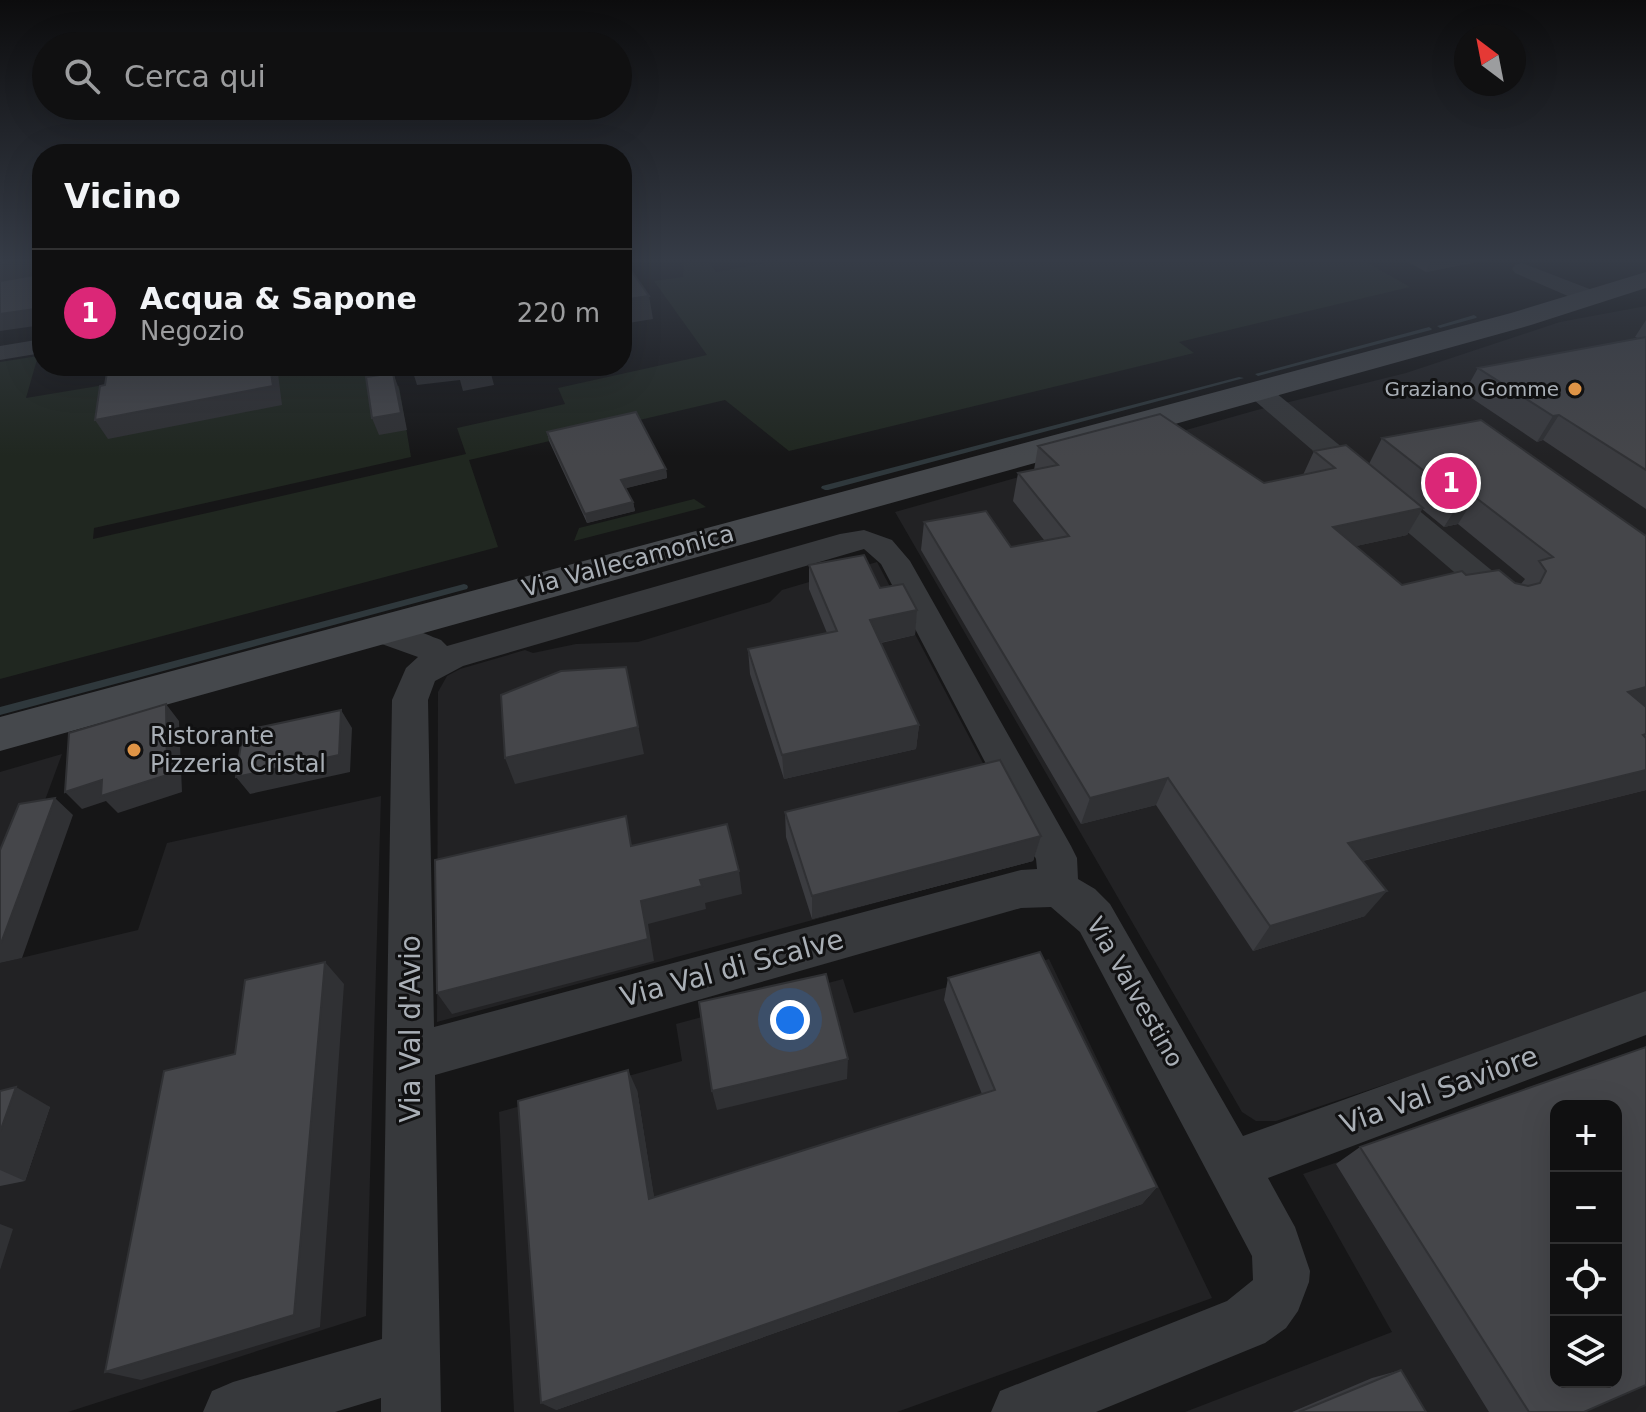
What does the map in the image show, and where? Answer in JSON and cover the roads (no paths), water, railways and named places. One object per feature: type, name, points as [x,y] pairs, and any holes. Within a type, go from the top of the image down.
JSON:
[{"type":"main road","name":"Via Vallecamonica","points":[[0,734],[1499,324]]},
{"type":"street","points":[[0,353],[32,348]]},
{"type":"street","points":[[1256,389],[1507,600]]},
{"type":"street","points":[[742,573],[752,564],[762,545],[763,524]]},
{"type":"street","name":"Via Val d'Avio","points":[[411,1386],[410,700],[416,677],[440,660],[851,541],[869,540],[884,548],[895,561],[1056,858],[1059,873],[1055,889]]},
{"type":"street","points":[[377,630],[429,648],[440,660]]},
{"type":"street","name":"Via Val di Scalve","points":[[409,1058],[1021,889],[1043,886],[1055,889]]},
{"type":"street","name":"Via Valvestino","points":[[1021,1412],[1245,1323],[1258,1316],[1275,1297],[1284,1274],[1282,1259],[1095,918],[1078,900],[1055,889]]},
{"type":"street","name":"Via Val Saviore","points":[[1232,1166],[1646,1013]]},
{"type":"street","points":[[233,1412],[411,1386]]},
{"type":"waterway","points":[[1440,326],[1448,324]]},
{"type":"waterway","points":[[1258,374],[1429,329]]},
{"type":"waterway","points":[[825,488],[1241,378]]},
{"type":"waterway","points":[[0,711],[464,587]]},
{"type":"place","name":"Graziano Gomme","points":[[1575,389]]},
{"type":"place","name":"Acqua & Sapone","points":[[1451,483]]},
{"type":"place","name":"Ristorante Pizzeria Cristal","points":[[134,750]]}]
